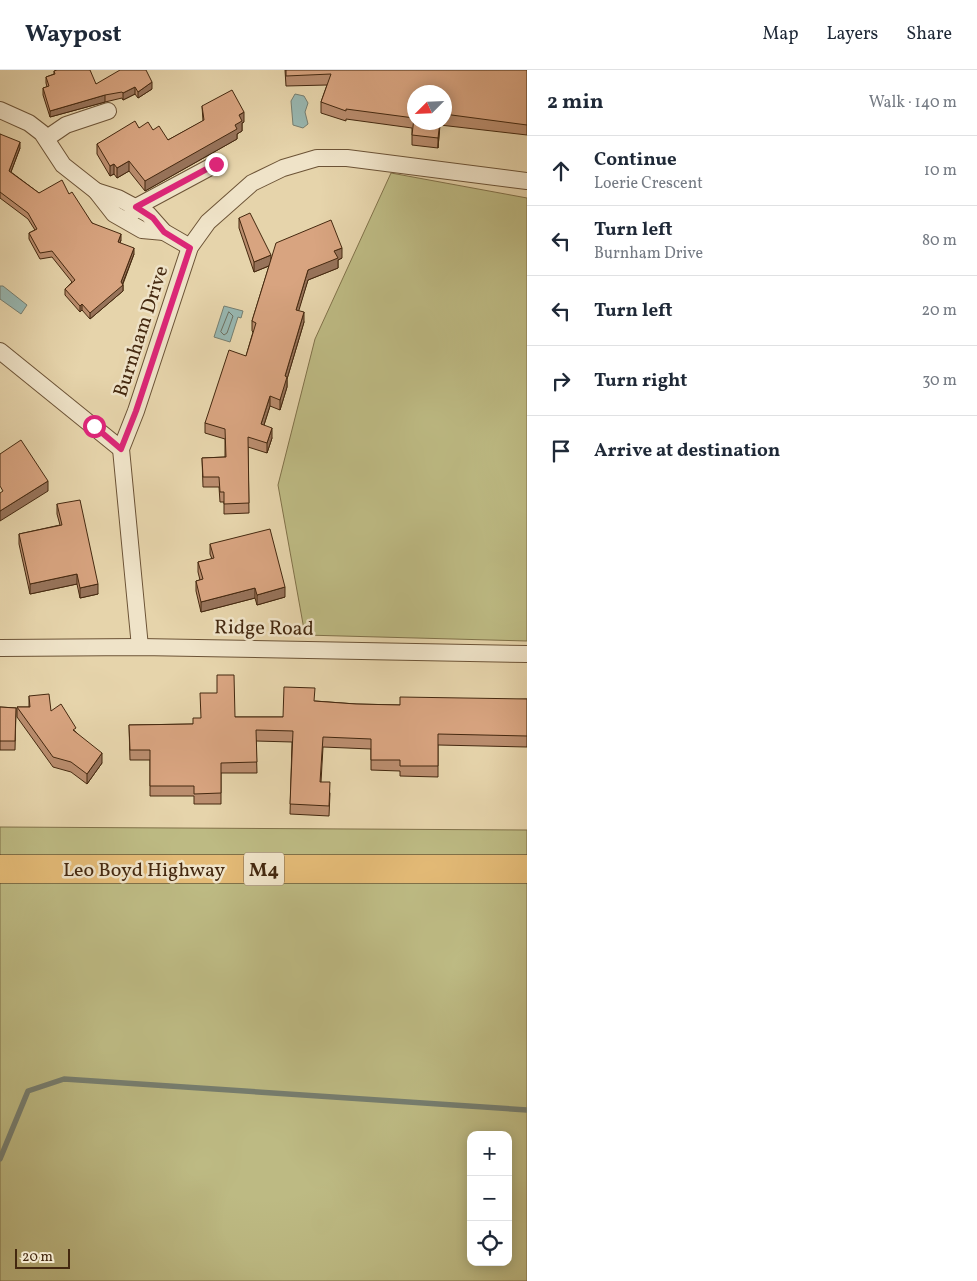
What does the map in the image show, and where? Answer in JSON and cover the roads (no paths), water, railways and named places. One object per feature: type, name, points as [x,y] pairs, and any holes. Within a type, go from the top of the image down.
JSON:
[{"type":"highway","name":"Leo Boyd Highway","points":[[0,869],[527,869]]},
{"type":"street","points":[[0,110],[29,123],[47,138],[63,165],[96,191],[114,214],[142,230],[164,232]]},
{"type":"street","points":[[47,138],[66,125],[108,111]]},
{"type":"street","name":"Burnham Drive","points":[[140,647],[124,498],[121,449],[136,411],[190,248],[208,222],[252,183],[283,168],[317,158],[347,158],[527,181]]},
{"type":"street","points":[[127,222],[136,207],[216,164]]},
{"type":"street","points":[[96,191],[118,198],[136,207],[153,218],[164,232],[190,248]]},
{"type":"street","points":[[0,350],[121,449]]},
{"type":"street","name":"Ridge Road","points":[[0,648],[140,647],[527,654]]},
{"type":"water","points":[[295,94],[304,96],[308,103],[305,112],[308,124],[303,128],[293,125],[291,101]]},
{"type":"water","points":[[0,286],[3,286],[27,305],[21,314],[0,299]]},
{"type":"water","points":[[224,306],[243,311],[241,318],[238,317],[230,342],[214,337]]},
{"type":"waterway","points":[[0,1159],[28,1091],[64,1079],[527,1110]]}]
